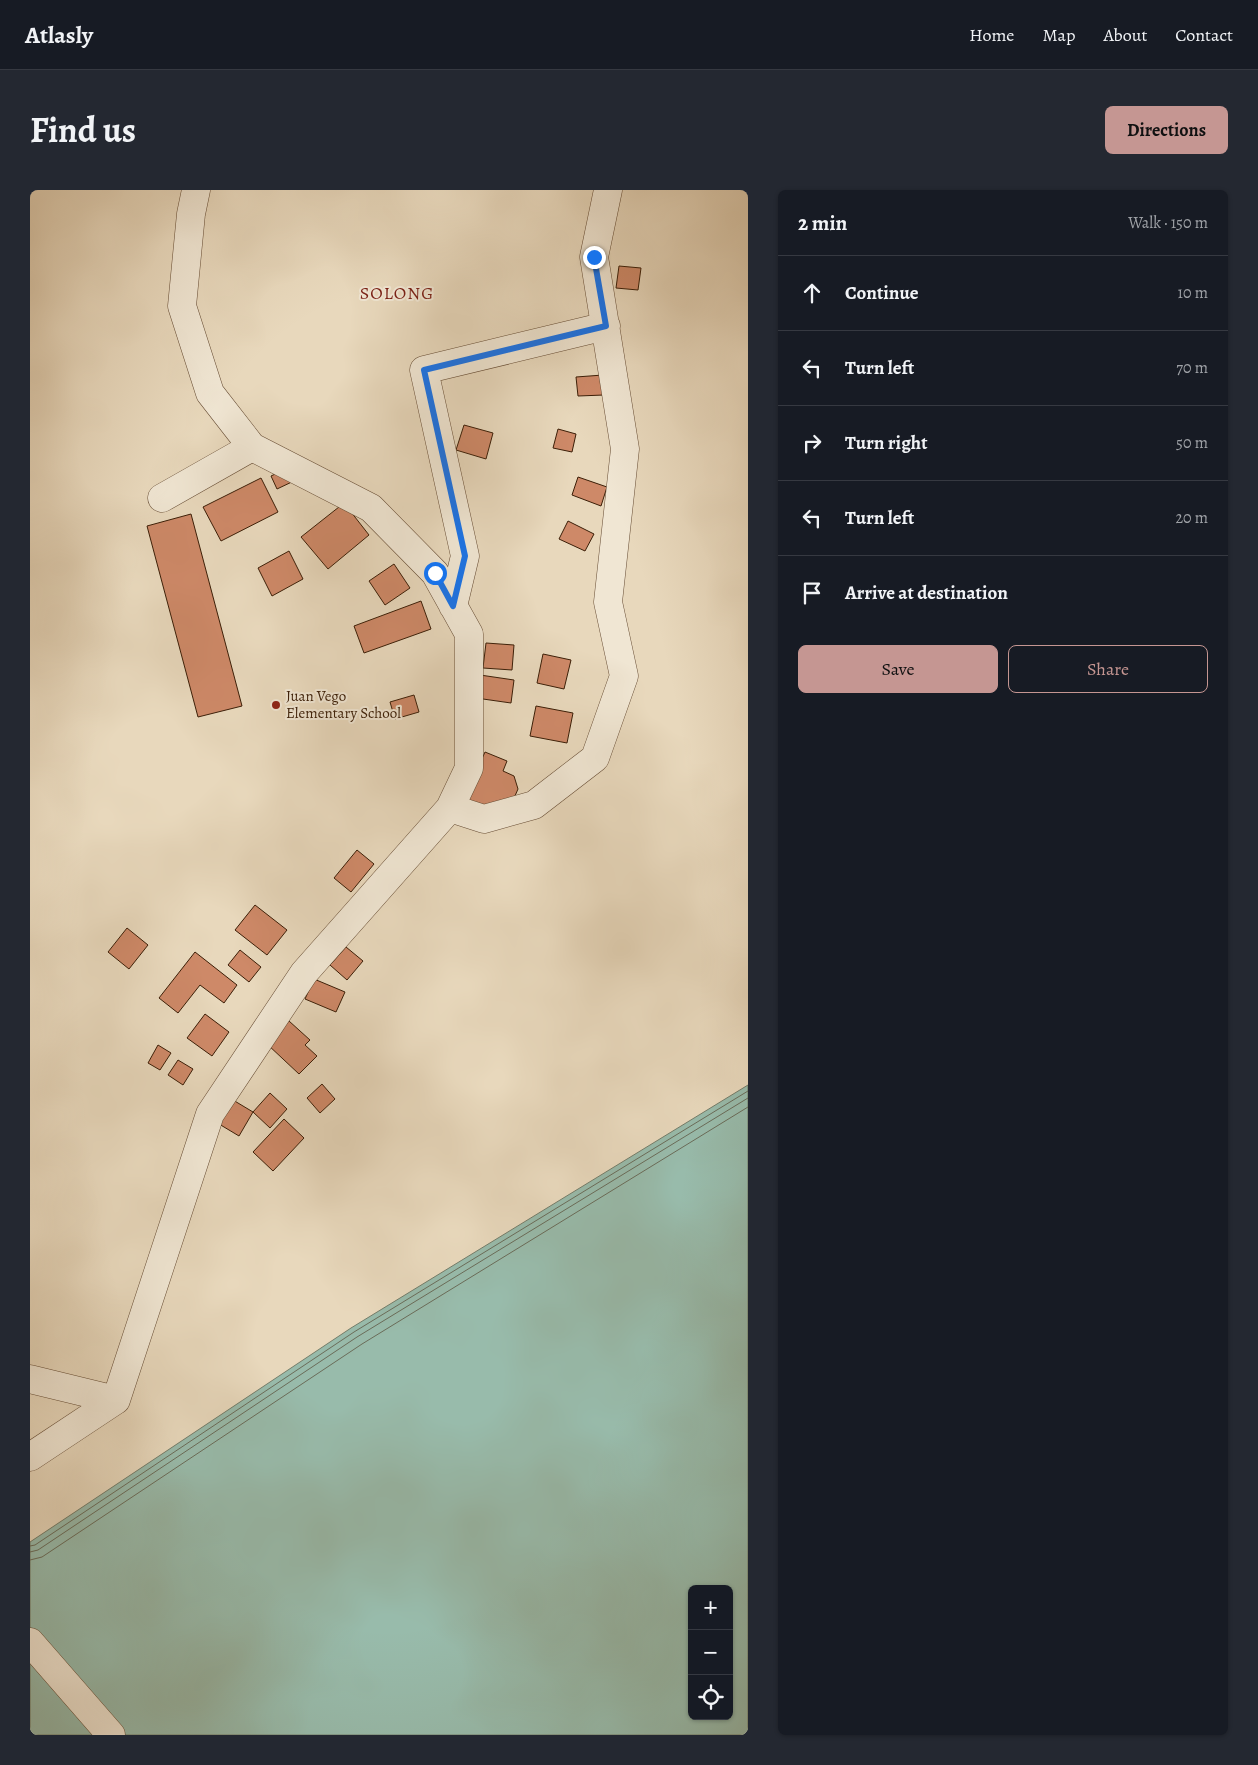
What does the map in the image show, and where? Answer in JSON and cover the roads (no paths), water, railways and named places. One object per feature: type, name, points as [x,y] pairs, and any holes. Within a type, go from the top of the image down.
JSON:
[{"type":"street","points":[[30,1457],[116,1400],[210,1114],[304,972],[450,808],[469,768],[469,634],[435,573],[370,508],[252,447],[210,393],[182,306],[191,214],[196,190]]},
{"type":"street","points":[[450,808],[484,818],[534,805],[595,758],[624,676],[608,602],[625,449],[594,257],[608,190]]},
{"type":"street","points":[[453,606],[465,556],[424,370],[606,326]]},
{"type":"street","points":[[162,498],[252,447]]},
{"type":"street","points":[[30,1378],[116,1400]]},
{"type":"street","points":[[30,1642],[111,1735]]},
{"type":"water","points":[[748,1085],[748,1735],[30,1735],[30,1542],[351,1328]]},
{"type":"place","name":"Juan Vego Elementary School","points":[[276,705]]},
{"type":"district","name":"SOLONG","points":[[397,293]]}]
